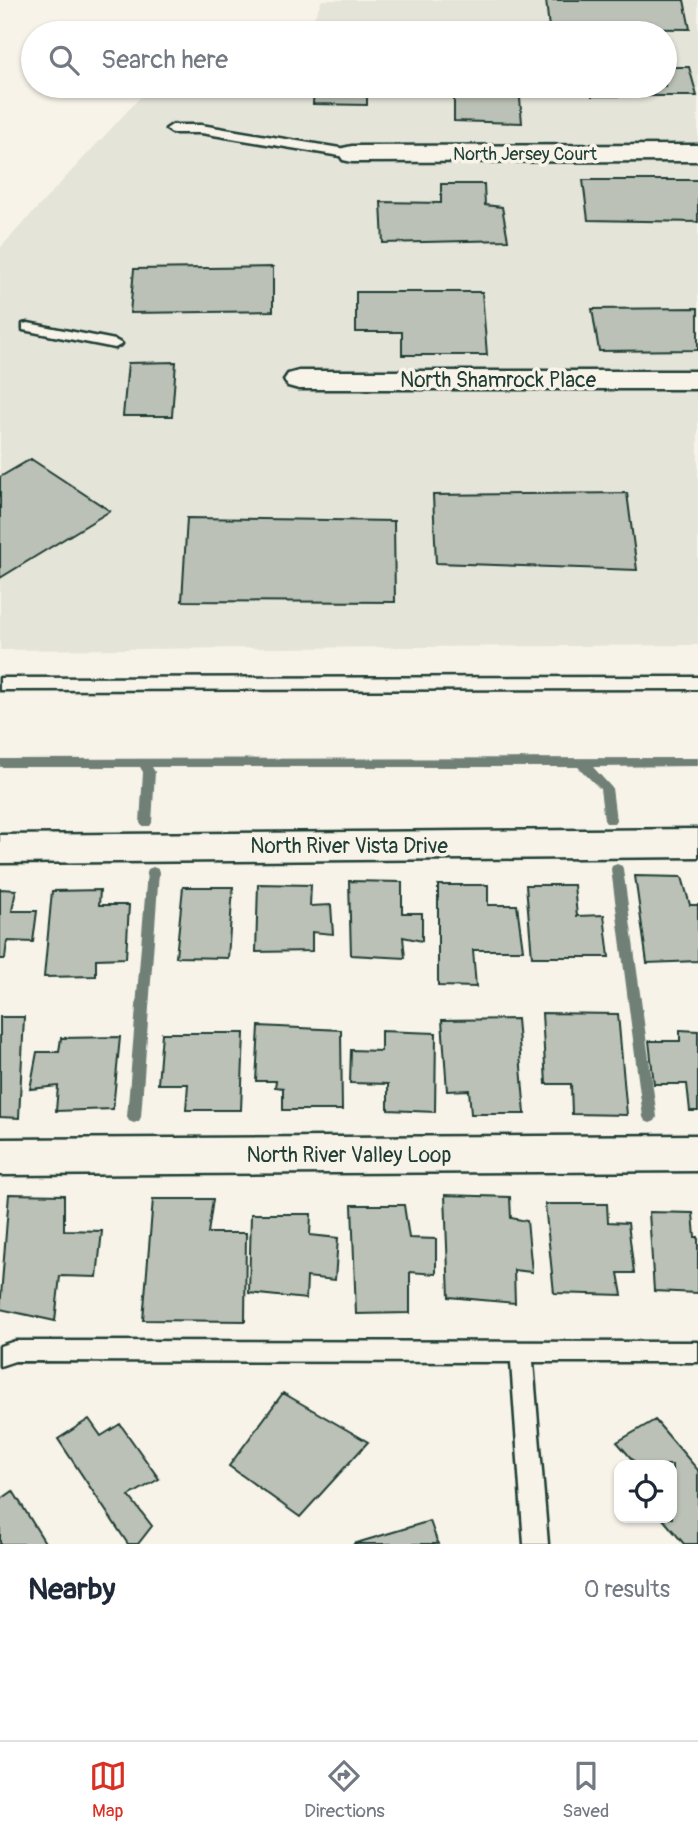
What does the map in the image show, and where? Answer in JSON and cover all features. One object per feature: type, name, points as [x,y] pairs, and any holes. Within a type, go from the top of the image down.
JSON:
[{"type":"street","name":"North Jersey Court","points":[[352,154],[698,153]]},
{"type":"street","name":"North Shamrock Place","points":[[299,380],[698,380]]},
{"type":"street","name":"North River Vista Drive","points":[[0,849],[698,843]]},
{"type":"street","name":"North River Valley Loop","points":[[0,1157],[698,1153]]},
{"type":"lane","points":[[172,129],[201,129],[352,154]]},
{"type":"lane","points":[[28,327],[115,344]]},
{"type":"lane","points":[[0,684],[698,683]]},
{"type":"lane","points":[[0,1356],[15,1351],[698,1352]]},
{"type":"lane","points":[[522,1352],[536,1544]]},
{"type":"shaded area","points":[[322,0],[698,0],[698,645],[0,650],[0,248],[139,98],[677,98],[677,21],[312,21]]},
{"type":"building","points":[[546,0],[684,0],[690,29],[677,29],[677,21],[548,21]]},
{"type":"building","points":[[677,67],[689,67],[697,96],[677,96]]},
{"type":"building","points":[[313,98],[367,98],[367,105],[313,104]]},
{"type":"building","points":[[454,98],[520,98],[522,123],[454,121]]},
{"type":"building","points":[[583,180],[698,180],[698,222],[588,220]]},
{"type":"building","points":[[441,184],[484,184],[485,205],[502,207],[508,240],[383,243],[381,202],[441,203]]},
{"type":"building","points":[[273,267],[273,311],[130,313],[134,269]]},
{"type":"building","points":[[356,292],[482,292],[487,355],[402,355],[402,332],[356,332]]},
{"type":"building","points":[[698,308],[698,350],[599,351],[592,309]]},
{"type":"building","points":[[176,362],[172,416],[123,416],[128,363]]},
{"type":"building","points":[[31,459],[110,511],[0,578],[0,477]]},
{"type":"building","points":[[627,493],[637,570],[436,563],[433,495]]},
{"type":"building","points":[[187,518],[394,521],[395,602],[182,601]]},
{"type":"building","points":[[635,876],[682,877],[690,905],[698,905],[698,961],[647,963]]},
{"type":"building","points":[[349,881],[402,882],[402,913],[422,913],[422,941],[403,937],[405,958],[351,955]]},
{"type":"building","points":[[258,884],[311,885],[310,906],[331,905],[333,934],[312,932],[312,951],[256,952]]},
{"type":"building","points":[[438,885],[488,885],[488,905],[517,905],[523,950],[473,950],[476,987],[438,986]]},
{"type":"building","points":[[526,885],[574,885],[577,916],[604,915],[609,957],[532,957]]},
{"type":"building","points":[[183,887],[233,887],[228,958],[176,957]]},
{"type":"building","points":[[0,889],[16,890],[12,911],[37,911],[33,942],[7,941],[5,959],[0,959]]},
{"type":"building","points":[[100,890],[99,905],[129,905],[126,958],[96,959],[96,976],[44,977],[52,891]]},
{"type":"building","points":[[542,1013],[618,1014],[627,1115],[572,1114],[571,1084],[546,1084]]},
{"type":"building","points":[[0,1017],[24,1017],[19,1118],[0,1117]]},
{"type":"building","points":[[517,1019],[525,1114],[471,1114],[469,1090],[447,1091],[442,1020]]},
{"type":"building","points":[[259,1026],[341,1030],[342,1110],[283,1110],[283,1088],[275,1087],[276,1081],[256,1081]]},
{"type":"building","points":[[680,1030],[698,1031],[698,1111],[690,1111],[687,1084],[654,1084],[649,1041],[680,1041]]},
{"type":"building","points":[[381,1031],[436,1033],[435,1112],[388,1110],[388,1084],[350,1083],[351,1050],[381,1051]]},
{"type":"building","points":[[162,1033],[244,1033],[241,1110],[186,1110],[188,1084],[158,1084]]},
{"type":"building","points":[[120,1037],[113,1109],[56,1111],[58,1086],[30,1089],[37,1052],[59,1052],[61,1038]]},
{"type":"building","points":[[9,1194],[64,1195],[64,1230],[102,1231],[97,1277],[60,1276],[55,1321],[0,1309]]},
{"type":"building","points":[[445,1195],[510,1197],[511,1218],[527,1221],[532,1272],[514,1270],[515,1303],[449,1297]]},
{"type":"building","points":[[153,1199],[213,1199],[208,1233],[246,1233],[245,1321],[143,1320]]},
{"type":"building","points":[[545,1204],[607,1204],[608,1222],[628,1223],[634,1273],[618,1273],[622,1295],[554,1293]]},
{"type":"building","points":[[352,1205],[404,1205],[409,1238],[436,1239],[436,1274],[410,1272],[410,1313],[356,1314]]},
{"type":"building","points":[[649,1212],[693,1213],[695,1237],[698,1237],[698,1293],[654,1291]]},
{"type":"building","points":[[251,1214],[311,1214],[310,1235],[338,1238],[335,1280],[307,1277],[306,1299],[249,1293]]},
{"type":"building","points":[[283,1393],[368,1442],[300,1517],[229,1466]]},
{"type":"building","points":[[89,1419],[101,1436],[120,1424],[159,1479],[129,1496],[152,1526],[138,1544],[128,1544],[58,1439]]},
{"type":"building","points":[[655,1420],[698,1470],[698,1544],[684,1544],[666,1523],[677,1523],[677,1460],[633,1460],[617,1442]]},
{"type":"building","points":[[13,1491],[46,1544],[0,1544],[0,1500]]},
{"type":"building","points":[[430,1521],[438,1544],[353,1544]]},
{"type":"waterway","points":[[0,763],[698,762]]},
{"type":"waterway","points":[[144,763],[149,772],[146,823]]},
{"type":"waterway","points":[[582,763],[606,788],[610,820]]},
{"type":"waterway","points":[[617,869],[650,1117]]},
{"type":"waterway","points":[[134,1117],[153,872]]}]
